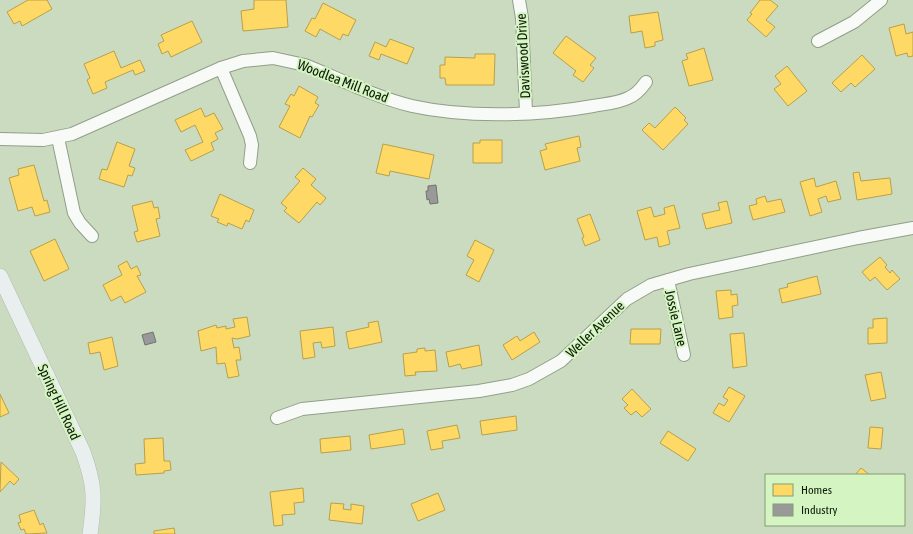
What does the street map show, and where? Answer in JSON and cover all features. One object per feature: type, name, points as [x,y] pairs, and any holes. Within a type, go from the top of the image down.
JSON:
[{"type":"main road","name":"Spring Hill Road","points":[[0,276],[83,452],[91,474],[94,500],[90,534]]},
{"type":"street","name":"Daviswood Drive","points":[[519,0],[522,18],[526,112]]},
{"type":"street","points":[[818,41],[854,22],[881,0]]},
{"type":"street","name":"Woodlea Mill Road","points":[[0,139],[43,140],[72,134],[221,68],[243,61],[273,58],[305,65],[388,99],[413,106],[464,113],[579,109],[628,99],[641,89],[646,82]]},
{"type":"street","points":[[221,68],[250,136],[252,145],[250,163]]},
{"type":"street","points":[[58,138],[74,213],[80,223],[92,236]]},
{"type":"street","name":"Weller Avenue","points":[[277,418],[302,409],[479,391],[507,386],[529,379],[547,370],[574,351],[627,299],[651,285],[850,239],[913,228]]},
{"type":"street","name":"Jossie Lane","points":[[668,280],[684,355]]},
{"type":"building: Homes","points":[[28,0],[47,0],[52,9],[22,26],[20,21],[14,24],[7,12]]},
{"type":"building: Homes","points":[[254,0],[286,0],[288,27],[243,31],[241,11],[254,9]]},
{"type":"building: Homes","points":[[760,0],[770,0],[778,6],[766,20],[775,27],[766,37],[747,20],[752,14],[750,13]]},
{"type":"building: Homes","points":[[323,3],[356,20],[348,36],[343,34],[340,40],[320,29],[316,37],[305,31],[312,18],[315,19]]},
{"type":"building: Homes","points":[[658,12],[663,40],[655,42],[655,46],[645,48],[642,31],[631,33],[629,16]]},
{"type":"building: Homes","points":[[192,21],[202,42],[171,57],[168,51],[162,54],[158,44],[164,41],[161,35]]},
{"type":"building: Homes","points":[[904,24],[906,34],[913,32],[913,56],[908,57],[907,53],[896,56],[889,28]]},
{"type":"building: Homes","points":[[566,36],[596,58],[590,65],[594,68],[583,82],[573,75],[576,71],[553,53]]},
{"type":"building: Homes","points":[[390,39],[414,48],[407,64],[381,54],[379,60],[369,56],[375,42],[386,47]]},
{"type":"building: Homes","points":[[704,48],[713,80],[689,86],[682,61],[688,59],[686,54]]},
{"type":"building: Homes","points":[[114,51],[121,68],[140,60],[145,71],[135,75],[133,70],[105,82],[107,88],[93,94],[87,80],[90,78],[84,64]]},
{"type":"building: Homes","points":[[475,54],[495,54],[494,85],[446,85],[445,78],[440,78],[440,65],[445,65],[445,57],[475,58]]},
{"type":"building: Homes","points":[[862,55],[875,69],[855,87],[851,83],[841,92],[832,83]]},
{"type":"building: Homes","points":[[787,66],[807,91],[788,106],[774,89],[781,84],[775,76]]},
{"type":"building: Homes","points":[[299,86],[318,97],[315,103],[319,105],[312,117],[310,116],[300,138],[279,127],[290,106],[285,104],[291,94],[294,96]]},
{"type":"building: Homes","points":[[675,107],[686,118],[684,120],[688,124],[663,150],[642,130],[649,123],[655,128]]},
{"type":"building: Homes","points":[[201,108],[205,117],[214,113],[223,129],[215,133],[218,139],[211,143],[214,150],[191,161],[185,150],[203,142],[195,125],[181,132],[175,120]]},
{"type":"building: Homes","points":[[579,136],[581,147],[577,148],[580,161],[545,170],[540,151],[547,149],[545,144]]},
{"type":"building: Homes","points":[[480,140],[502,140],[502,163],[473,163],[473,143],[480,143]]},
{"type":"building: Homes","points":[[117,142],[135,149],[129,166],[135,168],[132,176],[128,175],[124,187],[99,179],[102,169],[107,170]]},
{"type":"building: Homes","points":[[383,144],[434,155],[429,179],[390,171],[389,176],[376,173]]},
{"type":"building: Homes","points":[[34,165],[44,201],[47,200],[50,212],[35,216],[32,207],[18,211],[9,178],[19,175],[18,169]]},
{"type":"building: Homes","points":[[303,168],[316,179],[311,185],[326,198],[320,205],[317,202],[299,223],[284,211],[287,208],[281,203],[300,181],[295,177]]},
{"type":"building: Homes","points":[[859,172],[861,181],[890,178],[892,194],[857,200],[853,173]]},
{"type":"building: Homes","points":[[814,178],[816,187],[836,181],[841,199],[828,202],[826,196],[818,199],[822,212],[810,216],[800,182]]},
{"type":"building: Homes","points":[[220,194],[254,210],[249,222],[246,220],[242,229],[228,223],[227,226],[217,222],[219,219],[211,216]]},
{"type":"building: Homes","points":[[765,196],[767,202],[781,199],[785,212],[753,220],[749,206],[757,204],[756,199]]},
{"type":"building: Homes","points":[[152,201],[154,208],[158,207],[160,218],[156,219],[160,236],[137,242],[134,232],[138,231],[132,206]]},
{"type":"building: Homes","points":[[727,201],[732,223],[706,229],[702,214],[720,210],[718,203]]},
{"type":"building: Homes","points":[[674,205],[680,228],[667,231],[670,244],[659,247],[657,237],[645,240],[637,211],[651,207],[654,217],[665,214],[664,208]]},
{"type":"building: Homes","points":[[590,214],[600,240],[585,246],[582,238],[584,237],[577,219]]},
{"type":"building: Homes","points":[[55,239],[69,269],[44,281],[30,251]]},
{"type":"building: Homes","points":[[475,240],[494,250],[479,282],[466,275],[474,260],[467,256]]},
{"type":"building: Homes","points":[[880,257],[887,265],[885,267],[890,273],[892,270],[900,279],[887,290],[875,277],[870,281],[862,272]]},
{"type":"building: Homes","points":[[127,261],[131,269],[137,266],[141,275],[137,276],[146,292],[125,303],[121,296],[111,301],[103,285],[122,275],[118,266]]},
{"type":"building: Homes","points":[[817,276],[821,294],[782,303],[779,289],[788,287],[787,284]]},
{"type":"building: Homes","points":[[731,290],[731,295],[737,294],[738,305],[732,306],[733,317],[719,319],[716,291]]},
{"type":"building: Homes","points":[[247,317],[250,336],[237,339],[232,338],[234,348],[239,347],[241,360],[236,360],[239,376],[228,378],[225,363],[217,364],[216,347],[201,351],[198,331],[216,325],[217,328],[226,326],[226,329],[235,327],[233,319]]},
{"type":"building: Homes","points":[[887,318],[887,343],[868,344],[868,328],[873,328],[873,319]]},
{"type":"building: Homes","points":[[378,321],[382,342],[349,349],[346,332],[369,327],[368,323]]},
{"type":"building: Homes","points":[[333,327],[335,346],[322,348],[321,342],[313,343],[315,357],[303,359],[300,331]]},
{"type":"building: Homes","points":[[631,329],[661,329],[660,344],[630,344]]},
{"type":"building: Homes","points":[[534,332],[540,342],[512,360],[503,345],[517,336],[520,341]]},
{"type":"building: Homes","points":[[744,333],[747,366],[733,368],[730,334]]},
{"type":"building: Homes","points":[[112,337],[118,366],[104,370],[100,352],[90,354],[88,343]]},
{"type":"building: Homes","points":[[479,345],[482,365],[462,369],[460,364],[449,367],[446,352]]},
{"type":"building: Homes","points":[[425,348],[425,351],[435,350],[437,371],[415,372],[416,375],[405,376],[403,354],[417,352],[417,349]]},
{"type":"building: Homes","points":[[881,372],[886,398],[871,401],[865,375]]},
{"type":"building: Homes","points":[[729,387],[745,396],[729,422],[713,413],[719,403],[724,406],[728,400],[723,397]]},
{"type":"building: Homes","points":[[632,389],[651,409],[642,417],[636,411],[631,415],[624,408],[628,405],[622,399]]},
{"type":"building: Homes","points":[[0,394],[9,413],[0,417]]},
{"type":"building: Homes","points":[[516,416],[517,430],[482,435],[480,421]]},
{"type":"building: Homes","points":[[457,425],[460,438],[442,441],[443,448],[431,450],[427,431]]},
{"type":"building: Homes","points":[[870,427],[883,428],[881,449],[868,448]]},
{"type":"building: Homes","points":[[403,429],[405,444],[371,449],[369,435]]},
{"type":"building: Homes","points":[[668,431],[696,449],[688,461],[660,443]]},
{"type":"building: Homes","points":[[350,436],[351,450],[321,453],[320,439]]},
{"type":"building: Homes","points":[[163,438],[164,461],[170,461],[171,470],[164,471],[164,473],[136,475],[135,464],[145,463],[144,439]]},
{"type":"building: Homes","points":[[1,462],[19,479],[14,485],[10,481],[0,492]]},
{"type":"building: Homes","points":[[861,468],[869,474],[856,474]]},
{"type":"building: Homes","points":[[303,488],[304,502],[294,503],[295,514],[282,515],[283,525],[274,526],[270,492]]},
{"type":"building: Homes","points":[[438,493],[445,510],[418,521],[411,504]]},
{"type":"building: Homes","points":[[331,503],[344,504],[343,509],[351,510],[351,504],[364,506],[362,524],[329,520]]},
{"type":"building: Homes","points":[[34,510],[40,525],[43,523],[47,533],[26,534],[24,529],[21,530],[18,523],[21,522],[19,515]]},
{"type":"building: Homes","points":[[174,528],[175,534],[154,534],[154,531]]},
{"type":"building: Industry","points":[[436,185],[438,203],[430,204],[429,199],[427,200],[426,191],[428,191],[428,186]]},
{"type":"building: Industry","points":[[153,332],[156,342],[145,345],[142,335]]}]
